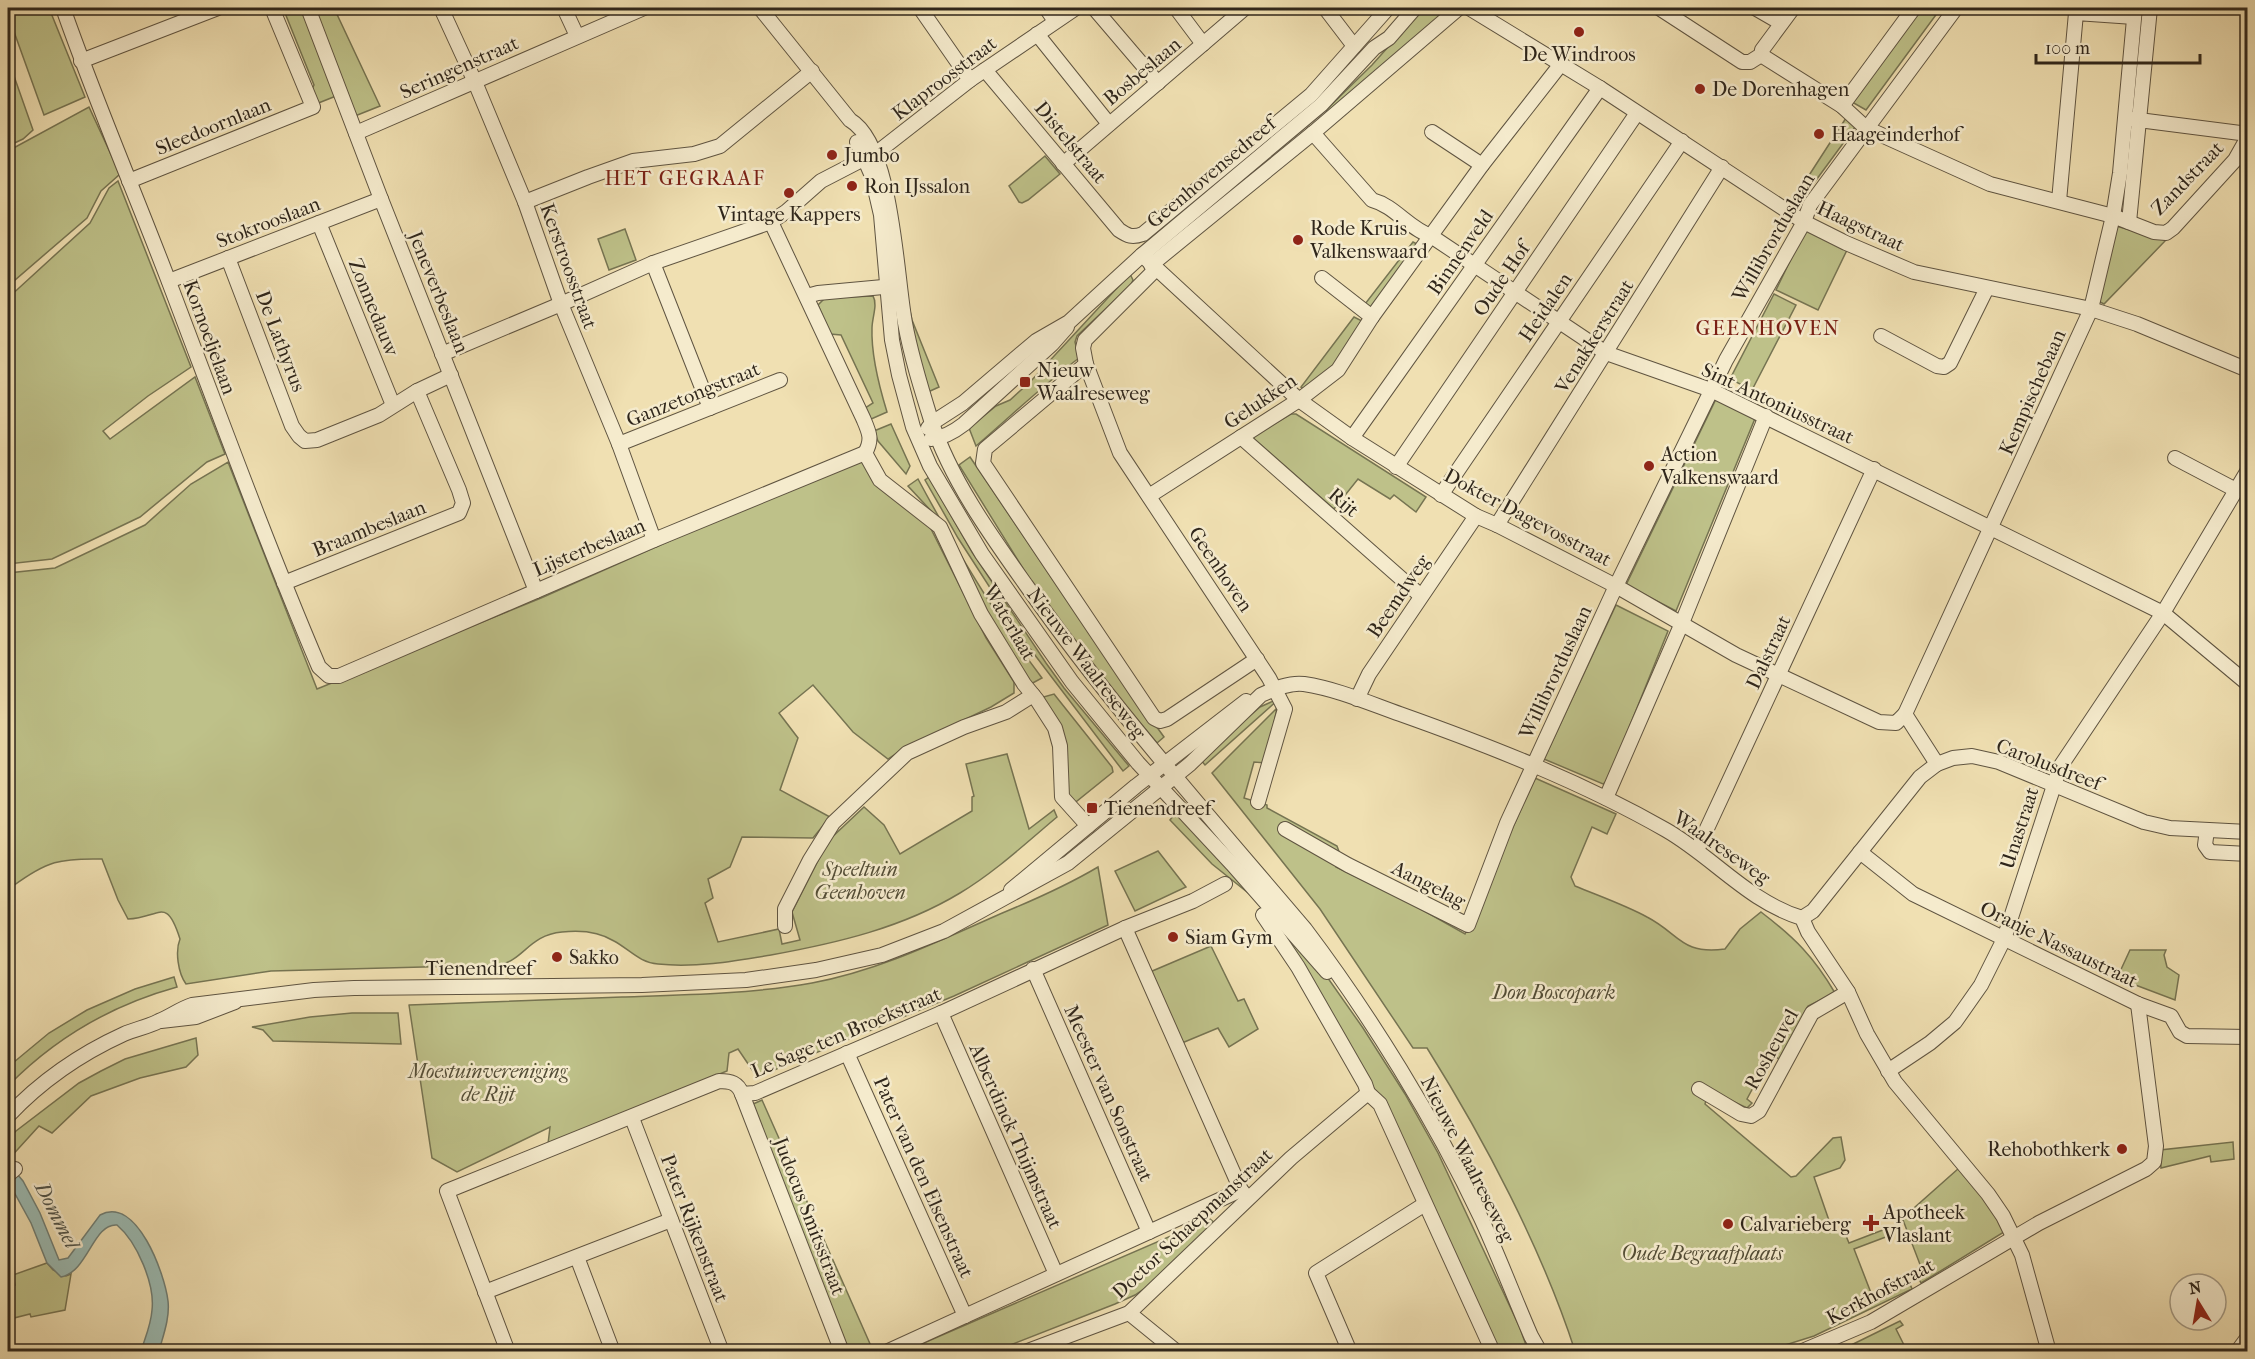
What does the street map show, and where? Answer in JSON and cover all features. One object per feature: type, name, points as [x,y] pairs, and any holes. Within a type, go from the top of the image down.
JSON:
[{"type":"street","name":"Kornoeljelaan","points":[[63,8],[81,61],[169,281],[284,583],[319,667],[329,676]]},
{"type":"street","points":[[81,61],[218,8]]},
{"type":"street","name":"Sleedoornlaan","points":[[129,181],[313,107],[272,8]]},
{"type":"street","name":"Jeneverbeslaan","points":[[308,8],[536,591]]},
{"type":"street","name":"Kerstroosstraat","points":[[441,8],[525,202],[561,304],[619,444],[654,540]]},
{"type":"street","points":[[564,8],[577,36]]},
{"type":"street","name":"Seringenstraat","points":[[356,133],[644,8]]},
{"type":"street","name":"Nieuwe Waalreseweg","points":[[760,8],[850,120],[850,128],[872,155],[872,176],[881,215],[892,286],[895,359],[904,395],[918,439],[930,466],[982,554],[1072,682],[1150,776],[1358,1006]]},
{"type":"street","points":[[920,8],[970,80]]},
{"type":"street","points":[[1046,8],[1055,21]]},
{"type":"street","name":"Klaproosstraat","points":[[872,155],[970,80],[1076,8]]},
{"type":"street","points":[[1094,8],[1158,83]]},
{"type":"street","points":[[1176,8],[1203,44]]},
{"type":"street","name":"Bosbeslaan","points":[[1064,164],[1245,8]]},
{"type":"street","points":[[1325,8],[1354,46]]},
{"type":"street","name":"Geenhovensedreef","points":[[1129,237],[1143,234],[1311,95],[1388,8]]},
{"type":"street","name":"Geenhovensedreef","points":[[1374,48],[1383,31],[1403,8]]},
{"type":"street","name":"Geenhovensedreef","points":[[1086,364],[1083,348],[1085,340],[1149,263],[1321,105],[1374,48],[1389,38],[1415,8]]},
{"type":"street","name":"Geenhovensedreef","points":[[918,439],[932,423],[963,403],[1036,341],[1069,322],[1149,263],[1312,133],[1459,8]]},
{"type":"street","name":"Haagstraat","points":[[1469,8],[1600,88],[1804,222],[1846,243],[1914,272],[2091,309],[2137,324],[2247,370]]},
{"type":"street","points":[[1661,8],[1742,62],[1750,62],[1761,55],[1793,8]]},
{"type":"street","points":[[1755,8],[1781,23]]},
{"type":"street","points":[[1842,106],[1914,8]]},
{"type":"street","name":"Willibrorduslaan","points":[[1533,765],[1711,390],[1804,222],[1810,205],[1956,8]]},
{"type":"street","points":[[2129,222],[2150,8]]},
{"type":"street","points":[[2059,201],[2076,13],[2134,12]]},
{"type":"street","name":"Kempischebaan","points":[[1905,714],[1992,529],[2091,309],[2113,216],[2125,118],[2134,12]]},
{"type":"street","points":[[1037,34],[1109,124]]},
{"type":"street","name":"Zandstraat","points":[[1761,55],[1842,106],[1866,128],[1990,184],[2113,216],[2154,232],[2166,233],[2173,228],[2235,160],[2247,136]]},
{"type":"street","name":"Gelukken","points":[[1149,496],[1299,400],[1338,370],[1372,317],[1482,165],[1561,64]]},
{"type":"street","name":"Distelstraat","points":[[985,70],[1119,230],[1129,237]]},
{"type":"street","points":[[525,202],[633,161],[694,154],[720,146],[812,71]]},
{"type":"street","name":"Binnenveld","points":[[1352,438],[1600,88]]},
{"type":"street","name":"Oude Hof","points":[[1396,466],[1637,113]]},
{"type":"street","points":[[2125,118],[2247,136]]},
{"type":"street","points":[[1432,132],[1482,165]]},
{"type":"street","name":"Sint Antoniusstraat","points":[[1312,133],[1372,200],[1383,203],[1419,232],[1431,236],[1606,353],[1711,390],[2163,613],[2247,684]]},
{"type":"street","name":"Heidalen","points":[[1441,495],[1682,141]]},
{"type":"street","points":[[442,354],[653,263],[771,222],[787,211],[821,180],[872,155]]},
{"type":"street","name":"Venakkerstraat","points":[[1497,525],[1722,167]]},
{"type":"street","name":"Stokrooslaan","points":[[169,281],[381,199]]},
{"type":"street","points":[[771,222],[868,430],[870,444],[865,453]]},
{"type":"street","name":"Zonnedauw","points":[[319,223],[393,405]]},
{"type":"street","name":"De Lathyrus","points":[[228,258],[292,426],[299,436],[305,441],[317,440],[380,415],[393,405]]},
{"type":"street","points":[[653,263],[710,408]]},
{"type":"street","name":"Dokter Dagevosstraat","points":[[1149,263],[1299,400],[1352,438],[1476,516],[1616,586],[1736,656],[1879,722],[1896,723],[1905,714]]},
{"type":"street","points":[[1322,278],[1372,317]]},
{"type":"street","points":[[807,296],[892,286]]},
{"type":"street","name":"Nieuwe Waalreseweg","points":[[892,286],[932,423],[963,489],[998,544],[1089,672],[1305,929],[1397,1064],[1448,1154],[1480,1218],[1540,1352]]},
{"type":"street","points":[[1881,336],[1937,366],[1944,367],[1950,363],[1987,288]]},
{"type":"street","name":"Geenhovensedreef","points":[[918,439],[938,438],[956,430],[998,395],[1063,334],[1069,322]]},
{"type":"street","name":"Nieuwe Waalreseweg","points":[[1086,364],[985,449],[982,463],[1154,718],[1160,721],[1167,720],[1257,659]]},
{"type":"street","name":"Geenhoven","points":[[1086,364],[1120,453],[1257,659],[1284,709],[1258,802]]},
{"type":"street","points":[[393,405],[451,375]]},
{"type":"street","name":"Ganzetongstraat","points":[[619,444],[780,380]]},
{"type":"street","name":"Braambeslaan","points":[[284,583],[459,513],[463,504],[417,391]]},
{"type":"street","points":[[1606,798],[1682,623],[1766,416]]},
{"type":"street","name":"Rijt","points":[[1241,437],[1421,596]]},
{"type":"street","name":"Lijsterbeslaan","points":[[329,676],[339,676],[654,540],[865,453]]},
{"type":"street","name":"Waterlaat","points":[[865,453],[880,480],[939,527],[981,614],[1024,684],[1055,728],[1060,746],[1062,797],[1088,826]]},
{"type":"street","points":[[2175,458],[2236,490]]},
{"type":"street","name":"Dalstraat","points":[[1697,850],[1874,469]]},
{"type":"street","name":"Unastraat","points":[[1888,1071],[1930,1043],[1955,1022],[1982,985],[2004,939],[2060,767],[2163,613],[2247,470]]},
{"type":"street","name":"Beemdweg","points":[[1357,699],[1369,674],[1476,516]]},
{"type":"street","name":"Waalreseweg","points":[[1165,764],[1241,703],[1274,688],[1302,684],[1324,688],[1430,725],[1533,765],[1606,798],[1697,850],[1749,891],[1783,912],[1802,918]]},
{"type":"street","points":[[785,926],[785,909],[810,860],[833,824],[907,753],[964,727],[1006,712],[1033,695]]},
{"type":"street","name":"Waalreseweg","points":[[1175,776],[1261,695]]},
{"type":"street","points":[[1905,714],[1937,764]]},
{"type":"street","name":"Carolusdreef","points":[[1802,918],[1813,911],[1920,777],[1937,764],[1953,758],[1972,756],[1999,762],[2144,822],[2170,828],[2247,832]]},
{"type":"street","name":"Tienendreef","points":[[996,904],[1031,872],[1165,764]]},
{"type":"street","name":"Aangelag","points":[[1286,829],[1348,865],[1468,925],[1507,823],[1533,765]]},
{"type":"street","name":"Tienendreef","points":[[8,1116],[23,1100],[62,1068],[94,1048],[159,1021],[196,1017],[238,1001],[273,995],[354,988],[642,985],[746,980],[816,970],[882,955],[944,931],[1068,863],[1175,776]]},
{"type":"street","points":[[2207,830],[2205,846],[2210,852],[2247,854]]},
{"type":"street","name":"Oranje Nassaustraat","points":[[1860,852],[1906,890],[2138,1004],[2171,1016],[2180,1032],[2187,1036],[2247,1037]]},
{"type":"street","name":"Le Sage ten Broekstraat","points":[[485,1292],[447,1191],[719,1081],[730,1081],[739,1086],[742,1094],[755,1094],[941,1013],[1125,928],[1193,901],[1225,884]]},
{"type":"street","points":[[1263,915],[1298,968],[1365,1084],[1368,1094],[1380,1104],[1493,1352]]},
{"type":"street","points":[[1802,918],[1848,992],[1867,1034],[1888,1071],[1988,1194],[2014,1238],[2031,1285],[2049,1352]]},
{"type":"street","points":[[1125,928],[1245,1194]]},
{"type":"street","name":"Meester van Sonstraat","points":[[1034,969],[1149,1232]]},
{"type":"street","name":"Rosheuvel","points":[[1699,1089],[1741,1114],[1750,1116],[1759,1110],[1812,1013],[1848,992]]},
{"type":"street","name":"Kerkhofstraat","points":[[1800,1352],[1871,1323],[2014,1238],[2145,1169],[2154,1162],[2156,1146],[2138,1004]]},
{"type":"street","name":"Alberdinck Thijmstraat","points":[[941,1013],[1056,1274]]},
{"type":"street","name":"Pater van den Elsenstraat","points":[[847,1053],[964,1316]]},
{"type":"street","name":"Judocus Smitsstraat","points":[[742,1094],[842,1352]]},
{"type":"street","name":"Doctor Schaepmanstraat","points":[[1025,1352],[1130,1313],[1245,1194],[1368,1094]]},
{"type":"street","name":"Pater Rijkenstraat","points":[[632,1118],[722,1352]]},
{"type":"street","name":"Doctor Schaepmanstraat","points":[[886,1352],[1149,1232],[1245,1194]]},
{"type":"street","points":[[1350,1352],[1316,1273],[1425,1204]]},
{"type":"street","points":[[508,1352],[485,1292],[672,1220]]},
{"type":"street","points":[[577,1257],[614,1352]]},
{"type":"street","points":[[1130,1313],[1177,1352]]},
{"type":"street","name":"Nieuwe Waalreseweg","points":[[1531,1336],[1534,1352]]},
{"type":"street","points":[[2237,1352],[2247,1337]]},
{"type":"green space","points":[[8,8],[49,8],[85,97],[44,115],[8,15]]},
{"type":"green space","points":[[283,8],[302,8],[336,96],[316,104],[311,91],[314,85]]},
{"type":"green space","points":[[313,8],[334,8],[380,106],[355,116]]},
{"type":"green space","points":[[1423,8],[1447,9],[1445,15],[1328,113],[1326,110],[1372,65]]},
{"type":"green space","points":[[1922,8],[1941,8],[1866,110],[1852,102]]},
{"type":"green space","points":[[8,59],[33,130],[23,139],[8,146]]},
{"type":"green space","points":[[89,107],[120,174],[101,191],[87,218],[8,286],[8,151]]},
{"type":"green space","points":[[1846,118],[1858,123],[1800,202],[1795,197]]},
{"type":"green space","points":[[1045,156],[1060,174],[1028,200],[1019,202],[1009,186]]},
{"type":"green space","points":[[118,181],[191,367],[148,396],[103,431],[110,439],[195,377],[225,454],[207,462],[140,517],[52,559],[8,564],[8,298],[90,223],[109,188]]},
{"type":"green space","points":[[2116,226],[2166,240],[2104,304],[2100,302],[2100,299]]},
{"type":"green space","points":[[625,229],[636,260],[609,270],[598,239]]},
{"type":"green space","points":[[1805,230],[1847,250],[1818,310],[1776,290]]},
{"type":"green space","points":[[1413,242],[1417,244],[1371,308],[1365,304]]},
{"type":"green space","points":[[1130,274],[1133,280],[1131,285],[1077,336],[1075,342],[1079,358],[976,446],[969,428],[996,406],[1010,400],[1030,382]]},
{"type":"green space","points":[[904,284],[912,320],[939,387],[928,392],[924,383]]},
{"type":"green space","points":[[1774,294],[1796,305],[1752,390],[1730,379]]},
{"type":"green space","points":[[873,296],[875,303],[872,328],[874,360],[887,412],[869,420],[865,408],[873,403],[841,335],[830,334],[818,305],[825,298]]},
{"type":"green space","points":[[1354,317],[1362,321],[1328,375],[1306,391],[1301,387]]},
{"type":"green space","points":[[1717,397],[1756,416],[1676,611],[1626,585]]},
{"type":"green space","points":[[1291,414],[1296,414],[1426,497],[1416,512],[1394,495],[1390,499],[1358,479],[1334,509],[1252,437]]},
{"type":"green space","points":[[891,424],[910,466],[906,474],[878,441],[874,431]]},
{"type":"green space","name":"Speeltuin Geenhoven","points":[[861,456],[930,527],[986,638],[1014,682],[1014,693],[991,707],[903,749],[888,759],[853,732],[813,685],[779,713],[798,738],[780,790],[830,817],[813,838],[742,837],[730,867],[708,879],[713,898],[705,903],[718,942],[779,929],[782,944],[800,940],[792,912],[828,841],[864,807],[884,825],[900,854],[972,811],[972,797],[974,796],[966,764],[1007,754],[1029,829],[1054,810],[1057,817],[986,876],[938,905],[892,925],[845,939],[771,955],[715,963],[672,965],[652,963],[602,935],[569,931],[542,938],[515,958],[499,965],[271,971],[186,984],[178,962],[180,939],[170,917],[161,912],[128,919],[102,859],[75,859],[54,863],[35,871],[13,886],[8,878],[8,573],[55,568],[145,525],[191,484],[228,462],[317,689],[541,598]]},
{"type":"green space","points":[[970,457],[1085,627],[1164,737],[1157,743],[1096,670],[1037,591],[959,465]]},
{"type":"green space","points":[[929,477],[972,552],[1046,663],[1129,766],[1123,771],[1025,642],[958,538],[925,480]]},
{"type":"green space","points":[[918,479],[976,581],[1042,678],[1029,685],[1007,655],[944,531],[933,513],[908,486]]},
{"type":"green space","points":[[1616,605],[1668,631],[1608,780],[1603,784],[1544,759]]},
{"type":"green space","points":[[1054,694],[1112,767],[1113,772],[1072,805],[1069,803],[1064,766],[1040,698]]},
{"type":"green space","points":[[1280,698],[1205,765],[1200,759],[1260,707]]},
{"type":"green space","name":"Don Boscopark","points":[[1277,708],[1266,763],[1254,762],[1244,798],[1267,805],[1267,808],[1337,846],[1341,857],[1336,867],[1410,903],[1465,934],[1535,778],[1616,814],[1607,834],[1592,827],[1571,877],[1575,886],[1639,913],[1682,942],[1699,949],[1725,949],[1740,929],[1761,912],[1794,940],[1811,958],[1835,993],[1808,1006],[1779,1059],[1771,1054],[1747,1099],[1752,1103],[1747,1108],[1709,1090],[1705,1104],[1791,1177],[1796,1176],[1833,1138],[1841,1137],[1845,1160],[1840,1168],[1814,1177],[1833,1232],[1843,1229],[1849,1243],[1888,1228],[1891,1235],[1854,1249],[1873,1298],[1910,1284],[1912,1289],[1814,1336],[1766,1351],[1575,1351],[1546,1273],[1510,1195],[1470,1119],[1427,1048],[1413,1048],[1320,909],[1212,773]]},
{"type":"green space","points":[[1177,811],[1318,964],[1363,1028],[1405,1094],[1438,1153],[1520,1328],[1528,1351],[1496,1351],[1376,1092],[1304,965],[1283,931],[1262,904],[1212,864],[1170,820]]},
{"type":"green space","points":[[1158,851],[1186,887],[1135,911],[1115,871]]},
{"type":"green space","name":"Moestuinvereniging de Rijt","points":[[1098,867],[1108,925],[954,996],[757,1077],[738,1049],[729,1053],[727,1071],[548,1144],[550,1127],[457,1172],[432,1158],[409,1005],[718,993],[765,990],[837,978],[908,954],[1038,898]]},
{"type":"green space","points":[[1211,946],[1238,1001],[1244,999],[1258,1029],[1229,1047],[1218,1028],[1182,1043],[1150,972]]},
{"type":"green space","points":[[2130,950],[2166,950],[2164,955],[2167,967],[2179,975],[2175,1000],[2117,978]]},
{"type":"green space","points":[[174,977],[177,987],[130,1003],[86,1025],[45,1053],[8,1086],[8,1067],[49,1033],[87,1010],[135,989]]},
{"type":"green space","points":[[352,1013],[398,1013],[401,1044],[273,1041],[263,1030],[252,1027],[310,1017]]},
{"type":"green space","points":[[196,1038],[198,1055],[186,1067],[140,1078],[91,1096],[52,1133],[39,1126],[9,1159],[8,1140],[16,1131],[79,1083],[125,1059]]},
{"type":"green space","points":[[762,1100],[871,1346],[858,1351],[849,1351],[751,1105]]},
{"type":"green space","points":[[2233,1142],[2234,1159],[2211,1162],[2210,1156],[2161,1168],[2160,1150]]},
{"type":"green space","points":[[1959,1168],[1989,1205],[2004,1232],[1921,1283],[1916,1273],[1921,1267],[1903,1220],[1898,1225],[1896,1218],[1906,1215]]},
{"type":"green space","points":[[1210,1219],[1215,1223],[1148,1286],[1115,1304],[995,1351],[903,1352]]},
{"type":"green space","points":[[47,1263],[53,1270],[66,1276],[71,1274],[65,1310],[10,1319],[8,1288],[15,1285],[13,1275]]},
{"type":"green space","points":[[1900,1321],[1903,1325],[1896,1329],[1907,1351],[1839,1351]]},
{"type":"water","points":[[8,1157],[11,1167],[23,1181],[40,1213],[59,1260],[68,1258],[100,1215],[113,1212],[126,1216],[137,1227],[155,1257],[166,1289],[167,1320],[159,1351],[141,1351],[151,1316],[151,1288],[138,1253],[124,1232],[117,1225],[109,1226],[96,1239],[78,1266],[61,1277],[47,1263],[31,1223],[8,1181]]},
{"type":"place","name":"De Windroos","points":[[1579,32]]},
{"type":"place","name":"De Dorenhagen","points":[[1700,89]]},
{"type":"place","name":"Haageinderhof","points":[[1819,134]]},
{"type":"place","name":"Jumbo","points":[[832,155]]},
{"type":"place","name":"Ron IJssalon","points":[[852,186]]},
{"type":"place","name":"Vintage Kappers","points":[[789,193]]},
{"type":"place","name":"Rode Kruis Valkenswaard","points":[[1298,240]]},
{"type":"place","name":"Nieuw Waalreseweg","points":[[1025,382]]},
{"type":"place","name":"Action Valkenswaard","points":[[1649,466]]},
{"type":"place","name":"Tienendreef","points":[[1092,808]]},
{"type":"place","name":"Siam Gym","points":[[1173,937]]},
{"type":"place","name":"Sakko","points":[[557,957]]},
{"type":"place","name":"Rehobothkerk","points":[[2122,1149]]},
{"type":"place","name":"Apotheek Vlaslant","points":[[1871,1223]]},
{"type":"place","name":"Calvarieberg","points":[[1728,1224]]},
{"type":"district","name":"HET GEGRAAF","points":[[685,178]]},
{"type":"district","name":"GEENHOVEN","points":[[1768,328]]},
{"type":"water label","name":"Dommel","points":[[57,1215]]},
{"type":"park label","name":"Oude Begraafplaats","points":[[1702,1253]]}]
